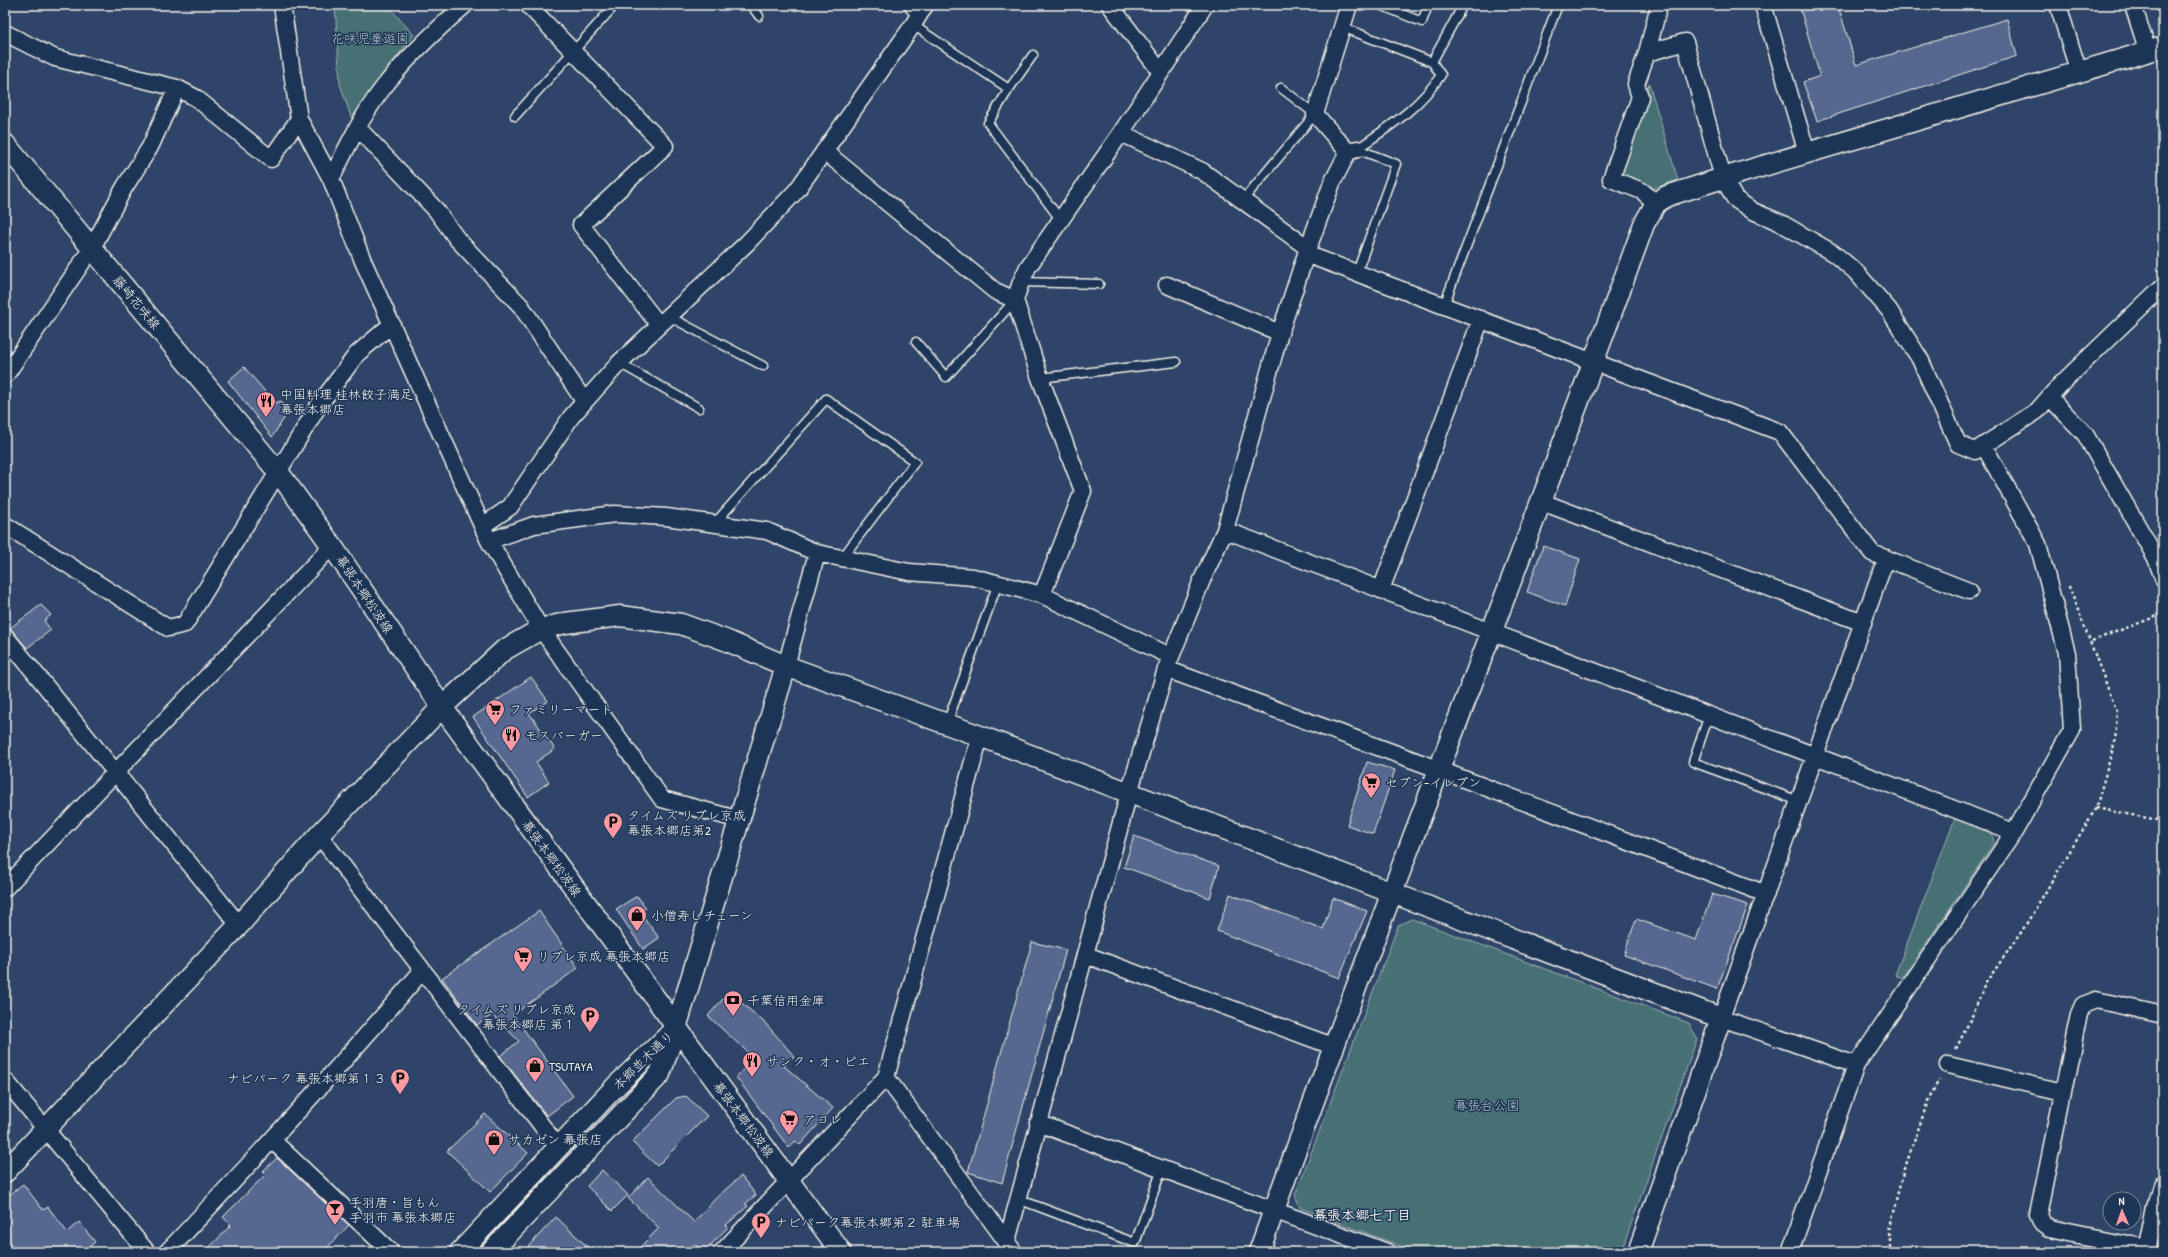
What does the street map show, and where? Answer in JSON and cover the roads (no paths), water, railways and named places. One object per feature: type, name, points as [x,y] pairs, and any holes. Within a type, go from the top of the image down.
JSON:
[{"type":"street","points":[[282,5],[299,119],[331,179],[363,261],[490,540],[541,629],[662,799],[740,820]]},
{"type":"street","points":[[331,179],[358,128],[383,88],[427,38],[466,5]]},
{"type":"street","points":[[528,5],[665,146],[581,225],[665,321]]},
{"type":"street","points":[[1110,5],[1160,71]]},
{"type":"street","points":[[1042,595],[1083,492],[1040,378],[1015,300],[1021,282],[1060,219],[1121,133],[1160,71],[1205,5]]},
{"type":"street","points":[[1010,1247],[1018,1199],[1038,1123],[1086,955],[1129,793],[1168,663],[1225,530],[1280,333],[1307,251],[1332,183],[1353,151],[1315,114],[1349,5]]},
{"type":"street","points":[[1656,203],[1642,191],[1610,179],[1640,97],[1636,84],[1647,53],[1659,5]]},
{"type":"street","points":[[1763,5],[1807,153]]},
{"type":"street","points":[[2058,5],[2079,73]]},
{"type":"street","points":[[1259,1252],[1393,892],[1542,502],[1644,224],[1656,203],[1667,196],[1723,178],[2155,50],[2133,5]]},
{"type":"street","points":[[484,525],[510,507],[571,417],[619,363],[747,243],[792,195],[918,16]]},
{"type":"street","points":[[5,33],[55,58],[177,88],[196,98],[271,159],[299,119]]},
{"type":"street","points":[[1647,53],[1685,42],[1723,178],[1735,199],[1753,211],[1781,222],[1833,253],[1855,271],[1889,310],[1920,359],[1958,444],[1975,451],[2037,411],[2049,397],[2163,286]]},
{"type":"street","points":[[5,376],[92,248],[124,188],[150,147],[177,88]]},
{"type":"street","points":[[358,128],[436,210],[457,239],[521,306],[584,401]]},
{"type":"street","points":[[1121,133],[1202,171],[1243,200],[1307,251],[1357,272],[1594,363],[1780,432],[1872,553],[1969,592]]},
{"type":"street","name":"藤崎花咲線","points":[[5,144],[273,467]]},
{"type":"street","points":[[824,151],[995,291],[1015,300]]},
{"type":"street","points":[[1167,285],[1280,333]]},
{"type":"street","points":[[1381,590],[1481,319]]},
{"type":"street","points":[[5,524],[168,628],[185,624],[273,467],[357,354],[392,324]]},
{"type":"street","points":[[2049,397],[2085,434],[2156,558],[2163,578]]},
{"type":"street","points":[[1790,1252],[1856,1065],[2014,832],[2072,730],[2067,653],[2038,544],[1984,446]]},
{"type":"street","name":"幕張本郷松波線","points":[[273,467],[332,546],[442,707],[676,1028],[789,1180],[840,1252]]},
{"type":"street","points":[[1542,502],[1863,623]]},
{"type":"street","points":[[490,540],[534,525],[615,514],[666,517],[767,530],[817,553],[909,572],[973,578],[1042,595],[1168,663],[1440,770],[1766,894]]},
{"type":"street","points":[[1225,530],[2014,832]]},
{"type":"street","points":[[5,888],[332,546]]},
{"type":"street","points":[[676,1028],[786,666],[817,553]]},
{"type":"street","points":[[1638,1252],[1886,558]]},
{"type":"street","points":[[5,1172],[239,925],[319,835],[442,707],[504,650],[541,629],[564,623],[620,616],[681,624],[725,640],[786,666],[947,723],[1721,1018],[1856,1065]]},
{"type":"street","points":[[5,636],[239,925]]},
{"type":"street","points":[[722,1252],[886,1077],[980,736]]},
{"type":"street","points":[[319,835],[559,1148]]},
{"type":"street","points":[[1086,955],[1335,1047]]},
{"type":"street","points":[[167,1252],[273,1140],[359,1045],[422,971]]},
{"type":"street","points":[[2163,1015],[2096,1000],[2083,1005],[2079,1014],[2062,1092],[2038,1215],[2039,1220],[2049,1229],[2147,1251],[2156,1206],[2163,1186]]},
{"type":"street","name":"本郷並木通り","points":[[460,1252],[637,1065],[676,1028]]},
{"type":"street","name":"本郷並木通り","points":[[492,1252],[660,1074],[676,1028]]},
{"type":"street","points":[[1948,1065],[2062,1092]]},
{"type":"street","points":[[886,1077],[1010,1247]]},
{"type":"street","points":[[5,1080],[147,1252]]},
{"type":"street","points":[[1038,1123],[1387,1252]]},
{"type":"street","points":[[273,1140],[391,1252]]},
{"type":"lane","points":[[517,113],[515,116],[615,5]]},
{"type":"lane","points":[[751,5],[759,16]]},
{"type":"lane","points":[[907,5],[918,16],[1009,89]]},
{"type":"lane","points":[[1380,5],[1422,22],[1428,5]]},
{"type":"lane","points":[[1432,62],[1463,5]]},
{"type":"lane","points":[[1444,305],[1558,5]]},
{"type":"lane","points":[[1342,27],[1432,62],[1441,75],[1428,94],[1407,114],[1353,151]]},
{"type":"lane","points":[[1033,55],[1009,89],[988,123],[1060,219]]},
{"type":"lane","points":[[1243,200],[1315,114],[1281,88]]},
{"type":"lane","points":[[1353,151],[1396,164],[1357,272]]},
{"type":"lane","points":[[1021,282],[1099,284]]},
{"type":"lane","points":[[916,342],[946,377],[1015,300]]},
{"type":"lane","points":[[665,321],[763,366]]},
{"type":"lane","points":[[1040,378],[1176,362]]},
{"type":"lane","points":[[619,363],[699,408]]},
{"type":"lane","points":[[714,524],[826,399],[915,462],[842,558]]},
{"type":"lane","points":[[947,723],[998,583]]},
{"type":"lane","points":[[1709,715],[1693,762],[1799,801]]},
{"type":"lane","points":[[1018,1199],[1135,1243],[1162,1169]]},
{"type":"place","name":"中国料理 桂林餃子満足 幕張本郷店","points":[[266,418]]},
{"type":"place","name":"ファミリーマート","points":[[495,726]]},
{"type":"place","name":"モスバーガー","points":[[511,752]]},
{"type":"place","name":"セブン-イレブン","points":[[1371,799]]},
{"type":"place","name":"タイムズ リブレ京成 幕張本郷店第2","points":[[613,839]]},
{"type":"place","name":"小僧寿しチェーン","points":[[637,932]]},
{"type":"place","name":"リブレ京成 幕張本郷店","points":[[523,973]]},
{"type":"place","name":"千葉信用金庫","points":[[733,1017]]},
{"type":"place","name":"タイムズ リブレ京成 幕張本郷店 第１","points":[[590,1033]]},
{"type":"place","name":"サンク・オ・ピエ","points":[[752,1078]]},
{"type":"place","name":"TSUTAYA","points":[[535,1083]]},
{"type":"place","name":"ナビパーク 幕張本郷第１３","points":[[400,1095]]},
{"type":"place","name":"アコレ","points":[[789,1136]]},
{"type":"place","name":"サカゼン 幕張店","points":[[494,1156]]},
{"type":"place","name":"手羽唐・旨もん 手羽市 幕張本郷店","points":[[335,1226]]},
{"type":"place","name":"ナビパーク幕張本郷第２ 駐車場","points":[[761,1239]]},
{"type":"district","name":"幕張本郷七丁目","points":[[1362,1214]]},
{"type":"park label","name":"花咲児童遊園","points":[[370,38]]},
{"type":"park label","name":"幕張台公園","points":[[1487,1105]]}]
